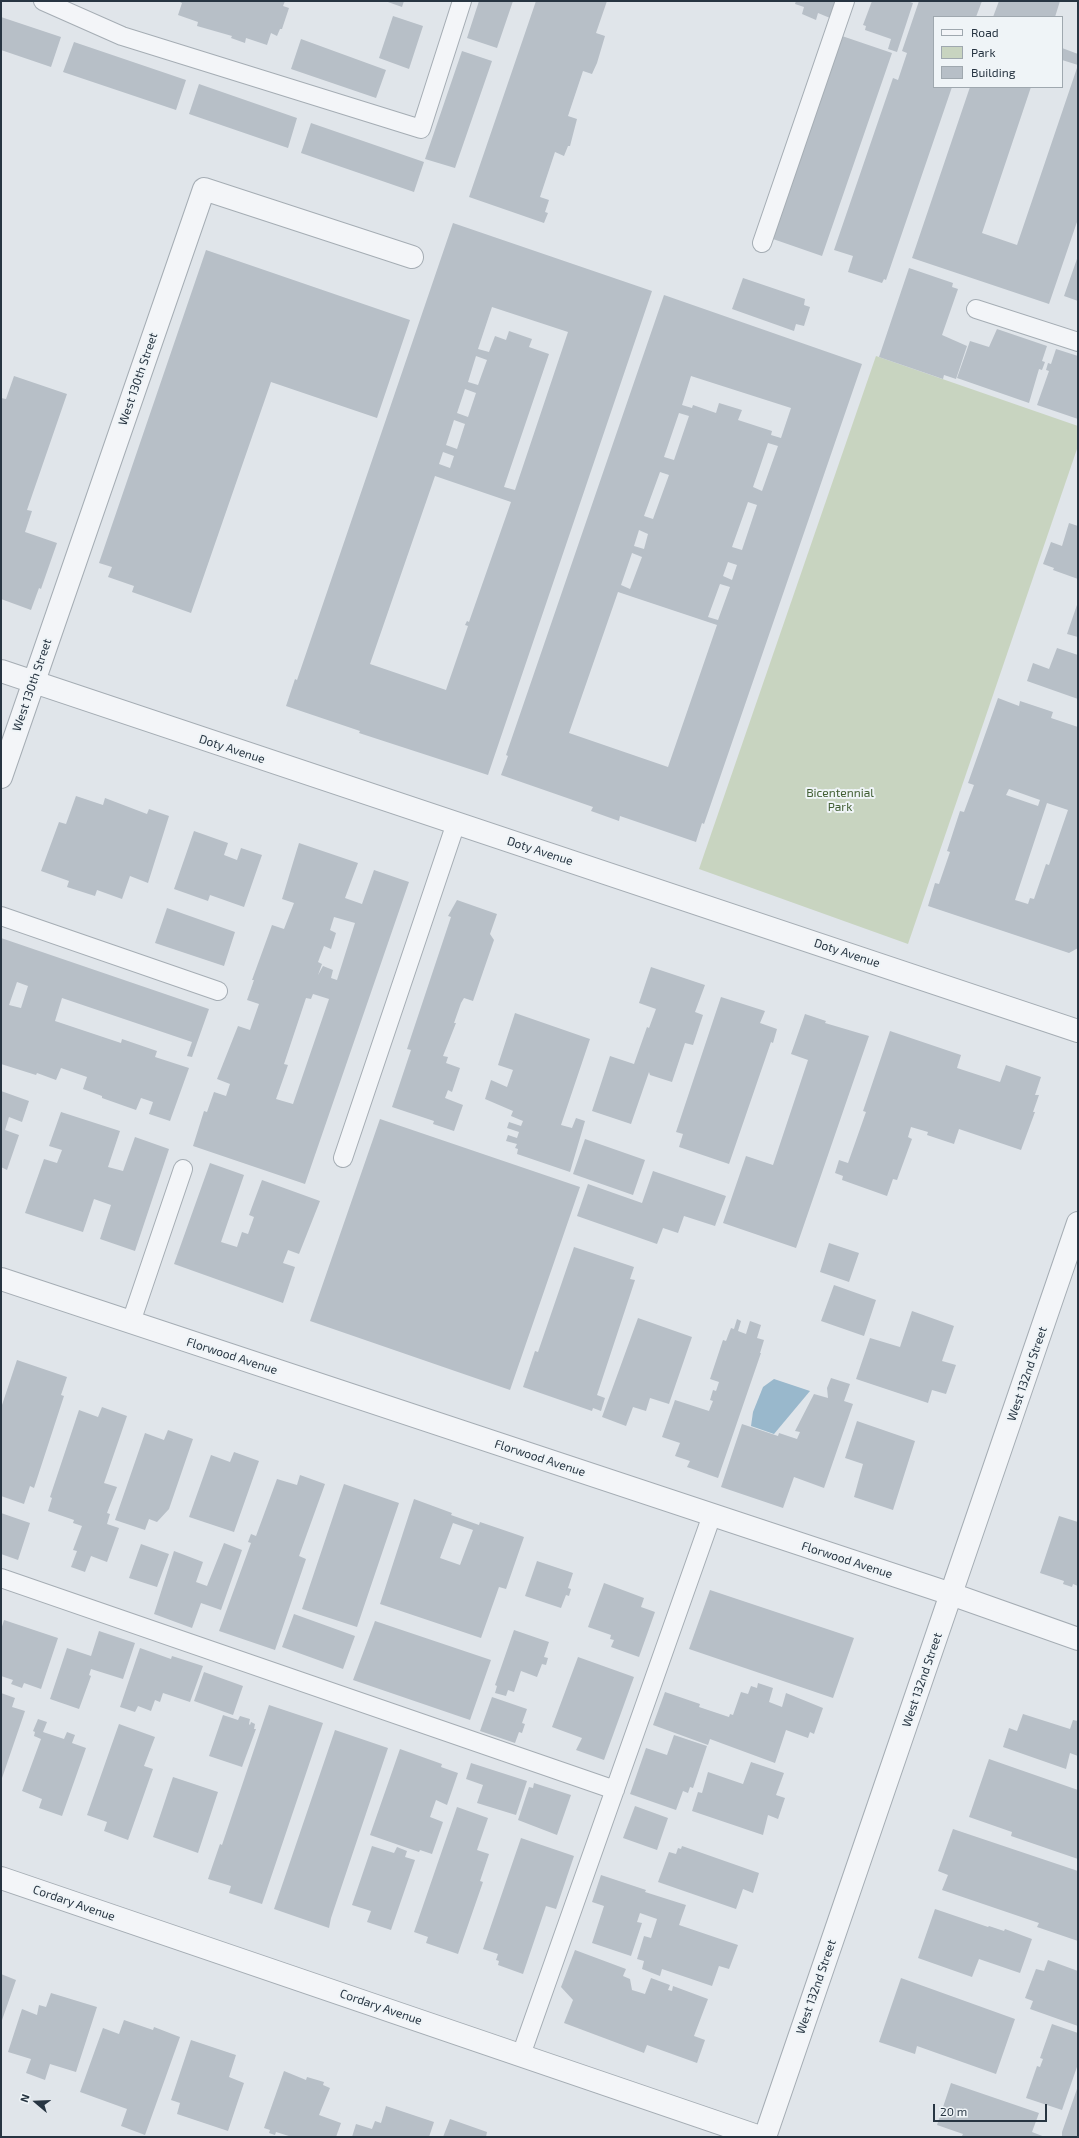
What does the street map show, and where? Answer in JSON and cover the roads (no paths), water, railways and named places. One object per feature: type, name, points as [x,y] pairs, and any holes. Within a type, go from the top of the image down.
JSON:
[{"type":"street","name":"West 130th Street","points":[[1,777],[204,189],[412,257]]},
{"type":"street","name":"Doty Avenue","points":[[1,671],[1078,1031]]},
{"type":"street","name":"West 132nd Street","points":[[765,2137],[1078,1223]]},
{"type":"street","name":"Florwood Avenue","points":[[1,1279],[951,1594],[1078,1638]]},
{"type":"street","name":"Cordary Avenue","points":[[1,1878],[760,2137]]},
{"type":"lane","points":[[43,1],[122,36],[421,128],[462,1]]},
{"type":"lane","points":[[762,243],[845,1]]},
{"type":"lane","points":[[976,309],[1078,342]]},
{"type":"lane","points":[[343,1158],[456,823]]},
{"type":"lane","points":[[1,916],[218,991]]},
{"type":"lane","points":[[131,1322],[183,1169]]},
{"type":"lane","points":[[521,2055],[712,1515]]},
{"type":"lane","points":[[1,1578],[615,1790]]},
{"type":"water","points":[[774,1379],[810,1391],[774,1434],[751,1426],[753,1412],[763,1387]]},
{"type":"park label","name":"Bicentennial Park","points":[[840,800]]}]
